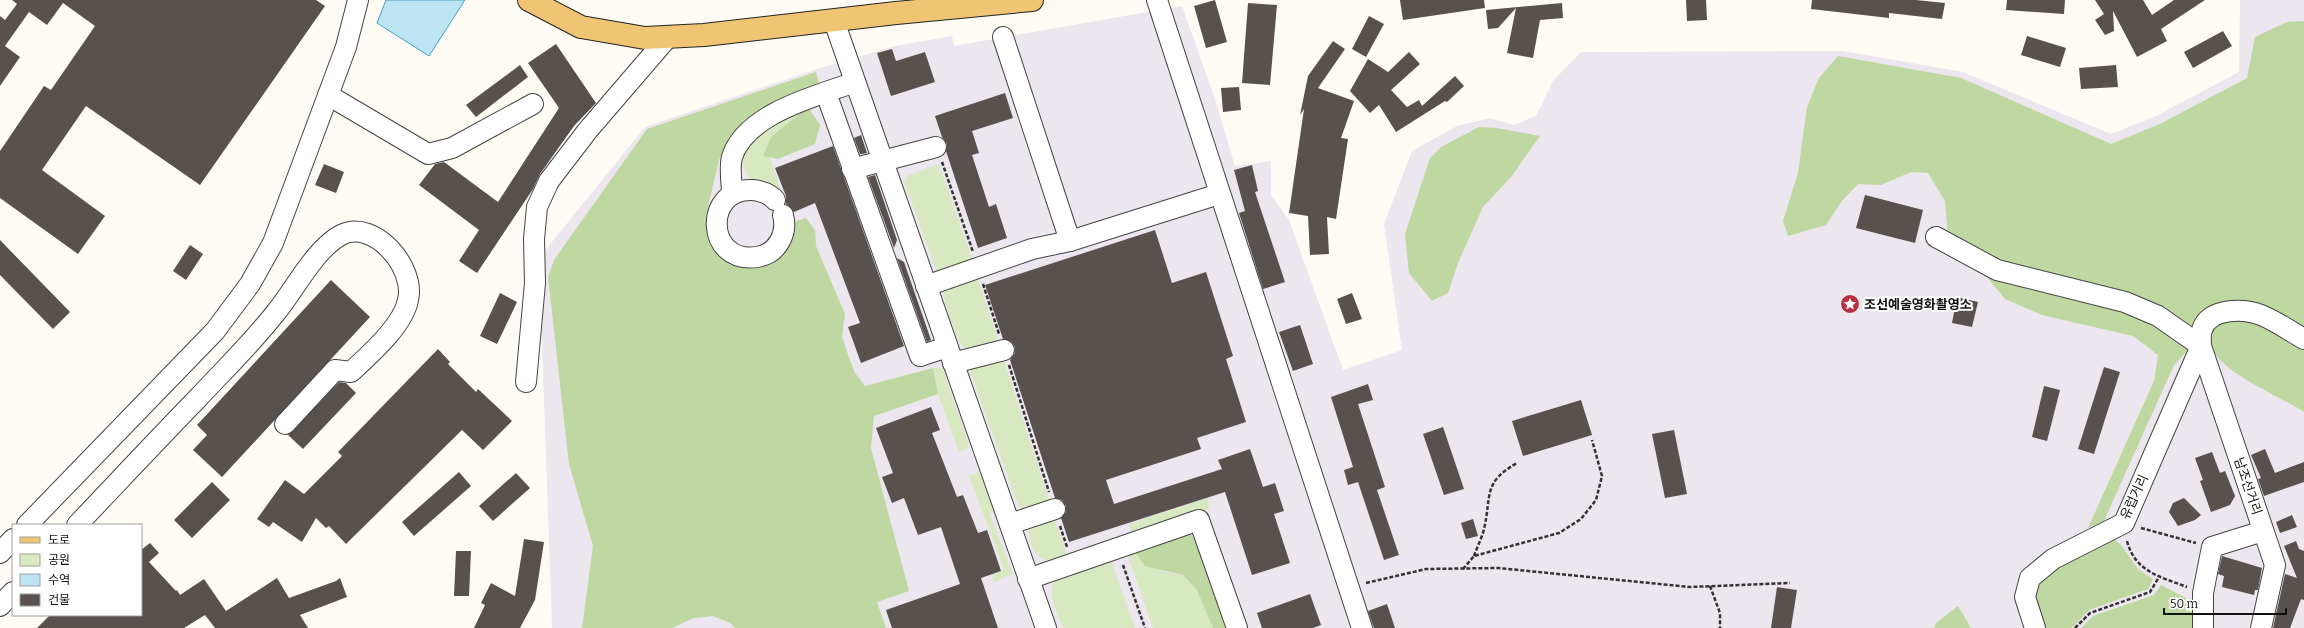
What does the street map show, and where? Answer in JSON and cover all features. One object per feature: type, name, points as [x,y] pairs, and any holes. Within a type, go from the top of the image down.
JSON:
[{"type":"main road","points":[[529,0],[581,27],[645,38],[704,35],[834,21],[896,6],[1032,0]]},
{"type":"street","points":[[28,524],[215,331],[250,284],[273,243],[346,47],[358,0]]},
{"type":"street","points":[[1157,0],[1219,194],[1362,628]]},
{"type":"street","points":[[834,21],[1046,628]]},
{"type":"street","points":[[526,382],[534,283],[534,239],[537,207],[549,181],[588,130],[668,37]]},
{"type":"street","points":[[1003,37],[1070,242]]},
{"type":"street","points":[[732,194],[746,190],[760,190],[779,208],[785,222],[782,237],[774,249],[762,256],[748,258],[734,254],[723,245],[717,232],[716,218],[722,204],[732,194],[732,158],[743,138],[760,123],[781,110],[855,82]]},
{"type":"street","points":[[826,93],[920,356],[1004,350]]},
{"type":"street","points":[[328,95],[428,154],[452,148],[533,104]]},
{"type":"street","points":[[852,169],[936,147]]},
{"type":"street","points":[[926,286],[1032,249],[1070,242],[1219,194]]},
{"type":"street","points":[[78,524],[219,376],[277,311],[314,258],[340,235],[354,231],[370,235],[400,260],[408,279],[409,300],[402,314],[380,345],[351,372],[335,370],[285,424]]},
{"type":"street","points":[[1936,238],[1997,270],[2125,302],[2158,316],[2201,346]]},
{"type":"street","points":[[2201,346],[2202,330],[2210,318],[2224,312],[2241,311],[2260,314],[2304,339]]},
{"type":"street","name":"유럽거리","points":[[2035,628],[2025,597],[2030,578],[2053,559],[2124,523],[2201,346]]},
{"type":"street","name":"남조선거리","points":[[2201,346],[2275,565],[2261,628]]},
{"type":"street","points":[[1010,524],[1054,509]]},
{"type":"street","points":[[1028,579],[1199,520],[1236,628]]},
{"type":"street","points":[[2204,628],[2203,593],[2212,547],[2263,531]]},
{"type":"street","points":[[0,553],[12,540]]},
{"type":"street","points":[[0,606],[12,593]]},
{"type":"path","points":[[1474,556],[1559,533],[1581,519],[1596,500],[1602,476],[1592,440]]},
{"type":"path","points":[[1462,569],[1474,556],[1484,530],[1489,488],[1502,472],[1517,463]]},
{"type":"path","points":[[2203,593],[2149,573],[2136,560],[2127,542],[2124,523],[2212,547]]},
{"type":"path","points":[[1117,548],[1145,628]]},
{"type":"path","points":[[1348,588],[1426,569],[1498,568],[1690,587],[1790,583]]},
{"type":"path","points":[[2075,628],[2090,613],[2150,592],[2159,577]]},
{"type":"path","points":[[1710,586],[1720,613],[1720,628]]},
{"type":"shaded area","name":"조선예술영화촬영소","points":[[2240,0],[2304,0],[2304,628],[552,628],[539,258],[645,127],[817,69],[895,46],[952,36],[954,46],[1182,6],[1214,96],[1235,166],[1271,161],[1271,195],[1289,220],[1343,370],[1402,350],[1384,224],[1412,151],[1457,126],[1490,118],[1514,125],[1536,116],[1553,81],[1581,52],[1843,51],[1963,72],[2111,134],[2156,116],[2239,72]]},
{"type":"green space","points":[[2304,21],[2304,332],[2237,305],[2196,332],[2186,352],[2174,365],[2104,521],[2088,528],[2154,381],[2158,355],[2133,336],[2042,315],[2005,299],[1988,278],[1956,254],[1948,238],[1945,201],[1928,173],[1911,172],[1881,185],[1858,184],[1841,202],[1826,225],[1788,236],[1783,221],[1798,173],[1807,107],[1819,78],[1838,56],[1961,78],[2111,144],[2160,124],[2247,78],[2255,37],[2287,22]]},
{"type":"green space","points":[[816,72],[819,83],[744,120],[727,143],[719,160],[706,215],[710,234],[751,267],[770,265],[786,250],[796,221],[806,218],[815,230],[816,246],[845,314],[842,336],[848,355],[855,373],[865,386],[933,368],[938,394],[874,416],[871,448],[909,591],[877,602],[886,628],[735,628],[730,623],[713,616],[694,618],[672,628],[582,628],[593,546],[569,464],[548,277],[554,260],[647,129]]},
{"type":"green space","points":[[808,107],[763,156],[770,157],[781,191],[776,193],[755,183],[750,178],[744,167],[742,150],[764,130],[789,115]]},
{"type":"green space","points":[[808,107],[820,125],[815,144],[778,159],[763,156],[771,137]]},
{"type":"green space","points":[[1479,127],[1497,128],[1540,136],[1511,177],[1483,207],[1458,263],[1448,293],[1432,301],[1409,273],[1405,234],[1430,158],[1441,147]]},
{"type":"green space","points":[[939,165],[973,261],[937,272],[904,182],[907,176]]},
{"type":"green space","points":[[976,273],[999,343],[969,352],[964,348],[956,334],[942,292],[943,289]]},
{"type":"green space","points":[[2229,319],[2252,321],[2304,348],[2304,412],[2235,372],[2223,363],[2214,352],[2210,342],[2211,330]]},
{"type":"green space","points":[[1003,358],[1049,500],[1025,508],[1020,507],[1017,502],[970,371],[971,366]]},
{"type":"green space","points":[[942,367],[968,443],[968,448],[959,452],[938,394],[933,368]]},
{"type":"green space","points":[[980,472],[994,508],[990,515],[1013,574],[994,582],[992,575],[1004,570],[969,475]]},
{"type":"green space","points":[[1208,498],[1209,508],[1205,511],[1133,534],[1129,524]]},
{"type":"green space","points":[[1055,520],[1067,555],[1048,561],[1039,556],[1033,549],[1029,530]]},
{"type":"green space","points":[[1185,534],[1191,535],[1197,541],[1228,628],[1213,628],[1197,590],[1183,575],[1145,566],[1134,551]]},
{"type":"green space","points":[[2113,538],[2122,546],[2138,569],[2153,579],[2148,589],[2089,610],[2072,628],[2042,628],[2031,600],[2036,584],[2051,571]]},
{"type":"green space","points":[[1134,551],[1164,572],[1183,575],[1197,590],[1213,628],[1153,628],[1127,553]]},
{"type":"green space","points":[[1110,558],[1135,628],[1063,628],[1052,597],[1055,580]]},
{"type":"green space","points":[[2161,585],[2192,601],[2194,628],[2081,628],[2093,616],[2154,595]]},
{"type":"green space","points":[[1958,606],[1971,628],[1934,628],[1936,623]]},
{"type":"water","points":[[386,0],[465,0],[429,56],[377,23]]},
{"type":"building","points":[[12,0],[316,0],[325,6],[200,185],[86,106],[42,170],[105,216],[78,254],[0,198],[0,151],[44,86],[51,90],[95,26],[63,3],[47,25],[29,12],[5,46],[20,57],[0,86],[0,16],[5,20],[17,4]]},
{"type":"building","points":[[1215,0],[1227,42],[1206,48],[1194,6]]},
{"type":"building","points":[[1400,0],[1484,0],[1485,8],[1403,20]]},
{"type":"building","points":[[1686,0],[1706,0],[1707,20],[1687,21]]},
{"type":"building","points":[[1812,0],[1916,0],[1945,3],[1942,19],[1889,13],[1889,18],[1811,9]]},
{"type":"building","points":[[2007,0],[2065,0],[2064,14],[2006,10]]},
{"type":"building","points":[[2095,0],[2143,0],[2152,15],[2174,0],[2205,0],[2161,29],[2167,41],[2137,57],[2113,11],[2114,31],[2105,35],[2095,20],[2104,14]]},
{"type":"building","points":[[1248,3],[1277,5],[1270,85],[1242,83]]},
{"type":"building","points":[[1562,3],[1563,18],[1540,20],[1533,58],[1507,53],[1516,8],[1498,28],[1488,29],[1486,10]]},
{"type":"building","points":[[1369,16],[1384,24],[1366,57],[1352,49]]},
{"type":"building","points":[[2223,31],[2232,46],[2193,68],[2184,52]]},
{"type":"building","points":[[2027,36],[2066,48],[2060,67],[2021,55]]},
{"type":"building","points":[[1333,41],[1345,49],[1318,88],[1354,101],[1341,138],[1348,139],[1336,219],[1327,217],[1329,254],[1310,255],[1308,216],[1289,213],[1304,109],[1300,115],[1308,76]]},
{"type":"building","points":[[556,44],[596,103],[574,126],[540,174],[533,189],[477,273],[459,261],[479,230],[419,185],[435,164],[444,162],[498,202],[559,108],[528,63]]},
{"type":"building","points":[[892,49],[896,61],[925,52],[935,82],[891,96],[877,53]]},
{"type":"building","points":[[1409,52],[1420,64],[1391,90],[1407,107],[1419,100],[1422,106],[1455,76],[1464,86],[1447,102],[1445,101],[1396,132],[1379,105],[1370,113],[1350,91],[1368,59],[1388,72]]},
{"type":"building","points":[[520,65],[528,77],[476,117],[466,105]]},
{"type":"building","points":[[2116,65],[2118,87],[2081,89],[2079,68]]},
{"type":"building","points":[[1239,87],[1241,110],[1223,112],[1221,88]]},
{"type":"building","points":[[1005,93],[1013,118],[972,131],[979,153],[972,155],[989,207],[996,204],[1007,238],[978,248],[946,151],[947,144],[942,137],[935,116]]},
{"type":"building","points":[[861,135],[867,153],[860,154],[854,138]]},
{"type":"building","points":[[833,146],[904,346],[861,363],[848,327],[860,323],[815,203],[794,212],[786,204],[786,196],[775,168]]},
{"type":"building","points":[[324,164],[344,172],[336,193],[315,185]]},
{"type":"building","points":[[1252,165],[1258,191],[1255,192],[1285,282],[1263,289],[1239,213],[1245,211],[1234,170]]},
{"type":"building","points":[[875,175],[897,240],[894,248],[868,177]]},
{"type":"building","points":[[1865,195],[1923,210],[1915,243],[1856,228]]},
{"type":"building","points":[[1155,230],[1172,283],[1206,272],[1233,356],[1226,359],[1246,422],[1197,438],[1201,449],[1106,480],[1114,504],[1222,469],[1218,460],[1250,449],[1263,487],[1275,483],[1284,511],[1274,514],[1290,563],[1252,575],[1225,492],[1069,542],[1061,518],[1066,512],[1066,506],[1062,500],[1055,498],[1010,360],[1015,353],[1015,347],[1012,342],[1003,339],[985,285]]},
{"type":"building","points":[[0,240],[70,312],[53,329],[0,275]]},
{"type":"building","points":[[190,245],[203,254],[186,280],[173,271]]},
{"type":"building","points":[[897,258],[904,262],[931,340],[927,342]]},
{"type":"building","points":[[331,280],[370,317],[222,477],[193,450],[207,435],[197,425]]},
{"type":"building","points":[[500,293],[517,302],[497,344],[480,336]]},
{"type":"building","points":[[1352,293],[1362,319],[1346,324],[1337,299]]},
{"type":"building","points":[[1957,297],[1978,302],[1972,327],[1952,323]]},
{"type":"building","points":[[1300,325],[1313,364],[1293,371],[1279,332]]},
{"type":"building","points":[[438,349],[450,362],[448,364],[476,392],[478,389],[512,421],[483,450],[462,430],[346,544],[329,526],[326,528],[316,518],[302,542],[273,522],[269,527],[257,519],[285,480],[304,494],[342,456],[338,452]]},
{"type":"building","points":[[2104,367],[2120,372],[2094,454],[2078,449]]},
{"type":"building","points":[[339,382],[346,383],[356,393],[303,449],[288,435]]},
{"type":"building","points":[[1368,384],[1373,400],[1358,404],[1385,487],[1377,490],[1399,555],[1384,560],[1358,482],[1348,485],[1344,470],[1353,467],[1331,397]]},
{"type":"building","points":[[2044,386],[2060,390],[2047,441],[2032,437]]},
{"type":"building","points":[[1581,400],[1592,435],[1523,456],[1512,421]]},
{"type":"building","points":[[931,407],[940,430],[932,433],[957,497],[963,495],[978,533],[987,530],[1001,571],[981,578],[998,628],[892,628],[886,610],[960,584],[941,527],[918,535],[904,498],[892,503],[882,477],[893,473],[876,428]]},
{"type":"building","points":[[1443,427],[1464,489],[1444,495],[1423,434]]},
{"type":"building","points":[[1674,430],[1687,494],[1665,498],[1652,434]]},
{"type":"building","points":[[2265,449],[2275,473],[2304,462],[2304,482],[2264,496],[2258,479],[2261,478],[2251,455]]},
{"type":"building","points":[[2212,452],[2220,473],[2225,471],[2235,496],[2230,505],[2211,512],[2200,481],[2203,480],[2195,458]]},
{"type":"building","points":[[459,472],[471,486],[414,536],[402,522]]},
{"type":"building","points":[[516,473],[530,488],[493,521],[479,506]]},
{"type":"building","points":[[212,482],[230,500],[192,538],[174,520]]},
{"type":"building","points":[[2184,498],[2201,515],[2195,520],[2178,526],[2169,512],[2173,503]]},
{"type":"building","points":[[2292,515],[2297,527],[2280,533],[2276,522]]},
{"type":"building","points":[[1473,519],[1478,536],[1466,539],[1461,523]]},
{"type":"building","points":[[524,539],[544,542],[535,600],[520,628],[474,628],[485,605],[481,603],[491,583],[515,596]]},
{"type":"building","points":[[2296,541],[2299,549],[2304,551],[2304,600],[2301,599],[2290,628],[2273,628],[2285,574],[2297,578],[2284,546]]},
{"type":"building","points":[[150,543],[159,553],[149,562],[176,591],[177,590],[180,595],[204,579],[226,611],[277,578],[289,598],[336,581],[340,578],[347,597],[300,615],[308,628],[215,628],[205,615],[184,628],[37,628],[49,616],[142,616],[142,549]]},
{"type":"building","points":[[456,551],[471,551],[469,596],[454,596]]},
{"type":"building","points":[[2222,556],[2262,568],[2258,590],[2255,590],[2254,595],[2222,587],[2224,576],[2218,574]]},
{"type":"building","points":[[1777,587],[1797,590],[1791,628],[1771,628]]},
{"type":"building","points":[[1310,594],[1321,625],[1313,628],[1262,628],[1257,613]]},
{"type":"building","points":[[1387,604],[1395,628],[1374,628],[1368,611]]},
{"type":"place","name":"조선예술영화촬영소","points":[[1850,304]]}]
